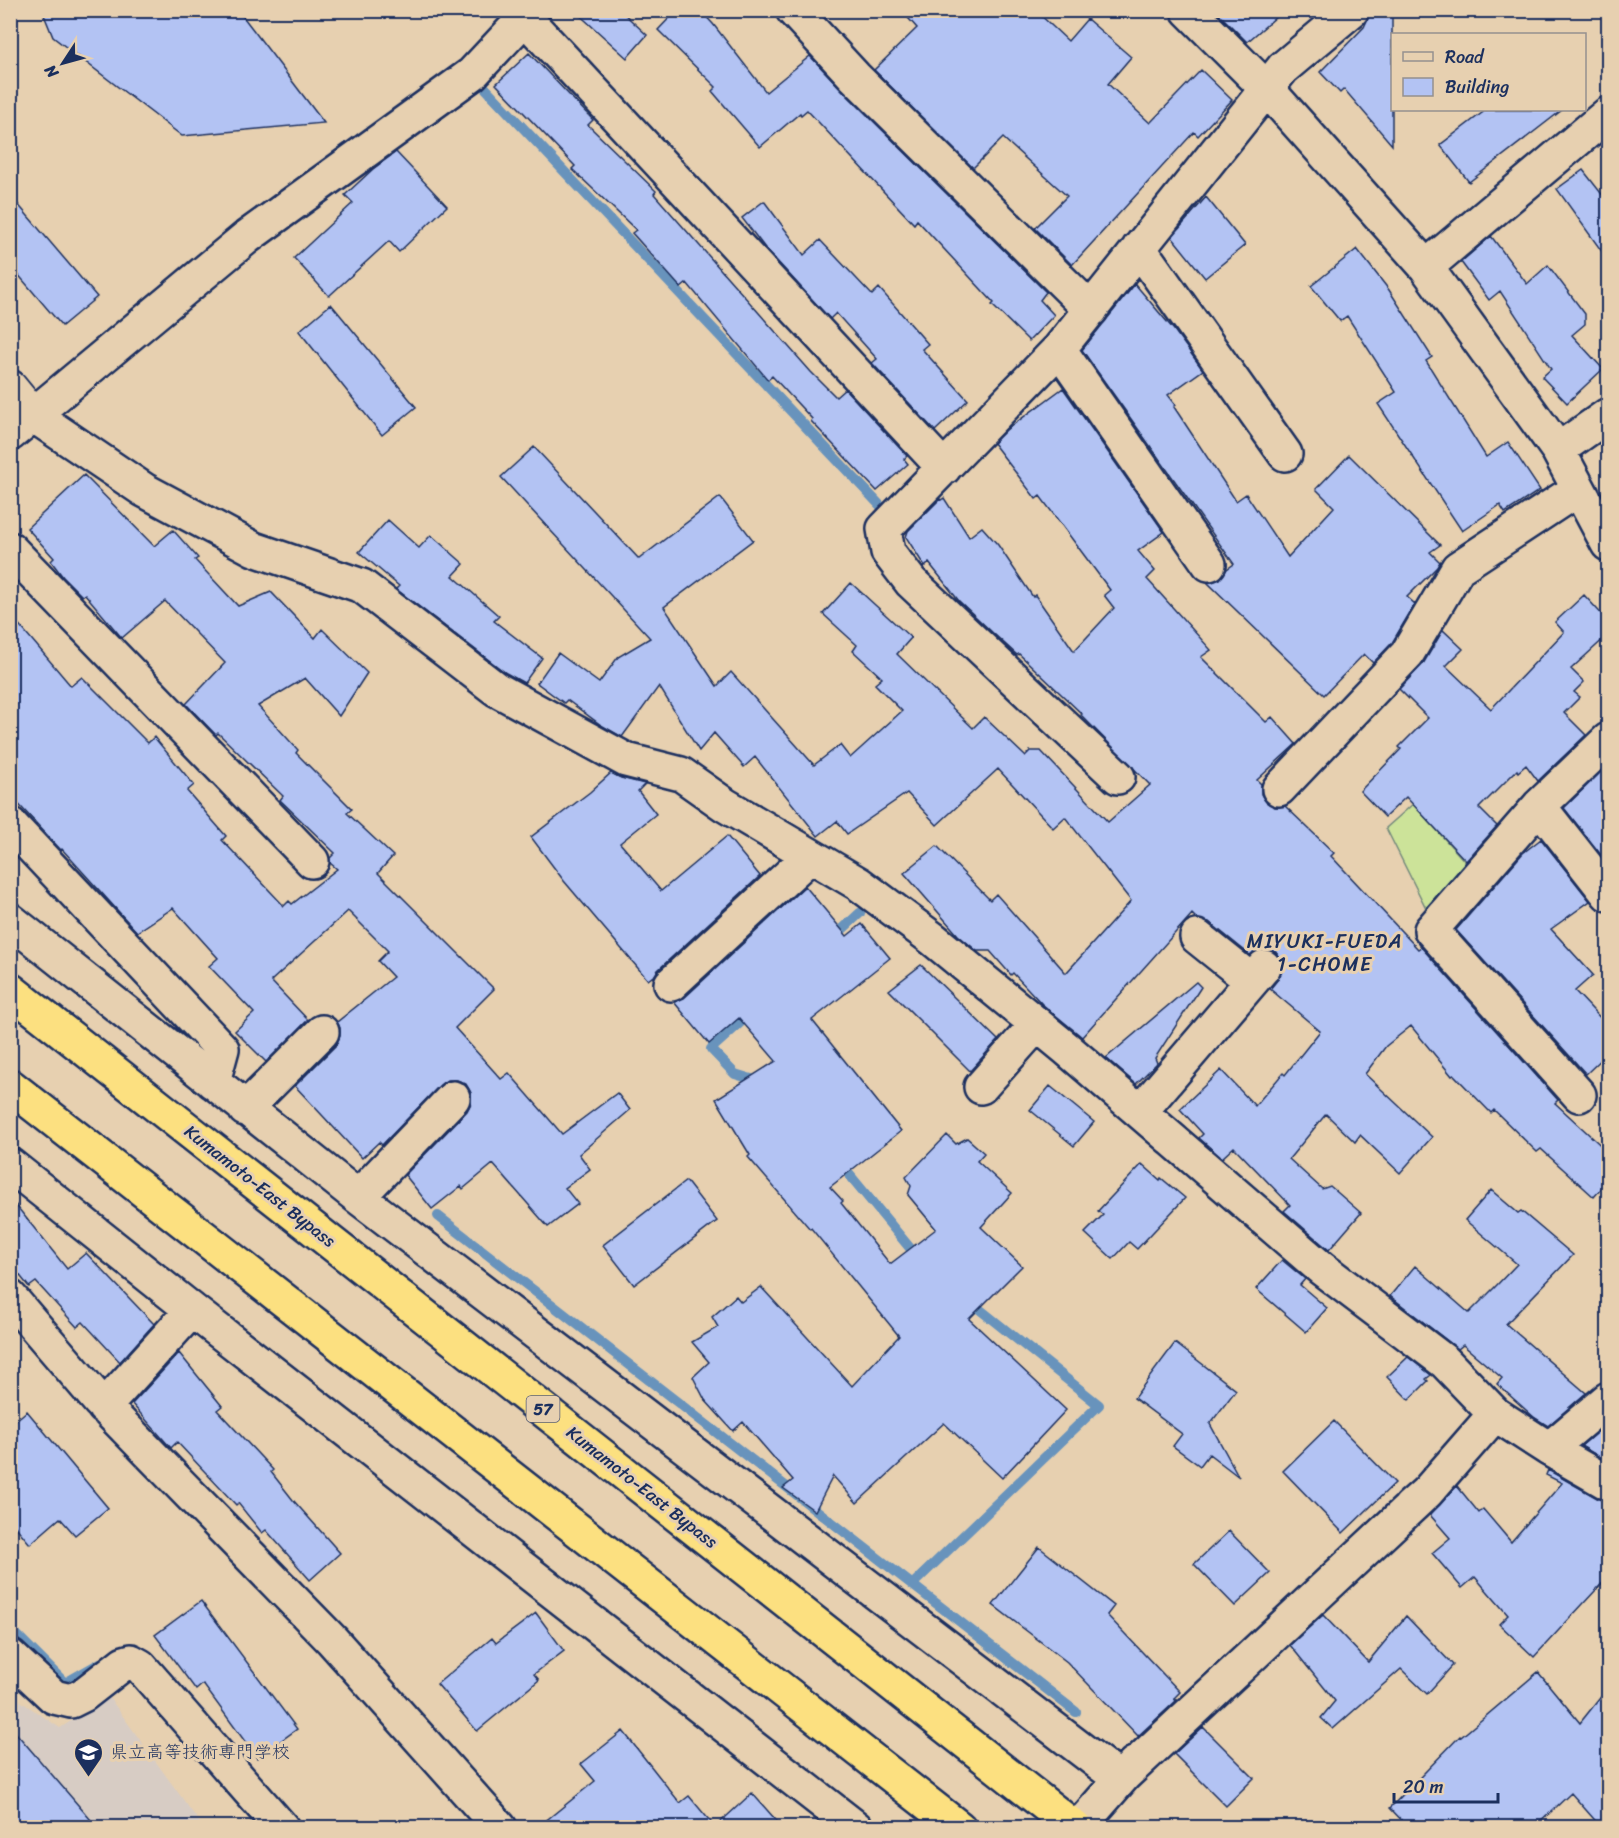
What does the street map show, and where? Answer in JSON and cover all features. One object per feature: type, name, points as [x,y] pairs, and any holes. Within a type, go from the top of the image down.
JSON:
[{"type":"highway","name":"Kumamoto-East Bypass","points":[[10,990],[1076,1827]]},
{"type":"highway","points":[[10,1086],[959,1827]]},
{"type":"street","points":[[793,10],[855,77],[1091,310]]},
{"type":"street","points":[[1188,10],[1267,89],[1426,267],[1558,450],[1608,544]]},
{"type":"street","points":[[1118,777],[911,582],[888,552],[884,529],[1059,349],[1283,68],[1352,10]]},
{"type":"street","points":[[22,424],[247,237],[472,74],[529,14],[944,468]]},
{"type":"street","points":[[1426,267],[1608,114]]},
{"type":"street","points":[[1139,248],[1285,454]]},
{"type":"street","points":[[1059,349],[1209,564]]},
{"type":"street","points":[[10,387],[22,424],[254,549],[362,586],[496,689],[626,760],[681,774],[724,805],[859,884],[933,939],[1037,1024],[1321,1268],[1445,1362],[1495,1414],[1549,1449],[1608,1482]]},
{"type":"street","points":[[1558,450],[1608,415]]},
{"type":"street","points":[[1279,789],[1407,654],[1458,568],[1578,489]]},
{"type":"street","points":[[10,549],[312,861]]},
{"type":"street","points":[[1579,1095],[1431,930],[1539,806],[1608,740]]},
{"type":"street","points":[[1539,806],[1608,894]]},
{"type":"street","points":[[10,825],[222,1049],[213,1082]]},
{"type":"street","points":[[671,984],[810,856]]},
{"type":"street","points":[[10,920],[358,1197],[1120,1779]]},
{"type":"street","points":[[1140,1112],[1258,974],[1197,937]]},
{"type":"street","points":[[981,1087],[1037,1024]]},
{"type":"street","points":[[245,1109],[322,1032]]},
{"type":"street","points":[[358,1197],[453,1098]]},
{"type":"street","points":[[10,1165],[192,1310],[856,1827]]},
{"type":"street","points":[[10,1297],[104,1407],[332,1640],[500,1827]]},
{"type":"street","points":[[104,1407],[192,1310]]},
{"type":"street","points":[[1549,1449],[1608,1399]]},
{"type":"street","points":[[1076,1827],[1244,1642],[1288,1599],[1390,1526],[1427,1492],[1495,1414]]},
{"type":"street","points":[[10,1656],[54,1697],[71,1701],[83,1695],[124,1663],[131,1661],[140,1666],[282,1827]]},
{"type":"shaded area","name":"県立高等技術専門学校","points":[[10,1694],[60,1728],[109,1697],[203,1827],[11,1827]]},
{"type":"green space","points":[[1413,804],[1469,866],[1426,908],[1386,828]]},
{"type":"building","points":[[42,10],[238,10],[324,123],[182,136],[53,37]]},
{"type":"building","points":[[574,10],[620,10],[647,35],[627,58]]},
{"type":"building","points":[[677,10],[700,10],[766,92],[810,56],[1046,292],[1040,300],[1054,315],[1029,341],[992,305],[994,303],[917,220],[914,224],[807,110],[801,115],[800,113],[760,147],[712,91],[716,87],[658,30]]},
{"type":"building","points":[[901,10],[1035,10],[1068,41],[1087,19],[1131,57],[1108,84],[1150,123],[1201,70],[1232,100],[1198,136],[1194,132],[1072,265],[1035,228],[1067,196],[1003,138],[973,168],[874,70],[917,28]]},
{"type":"building","points":[[1215,10],[1284,10],[1247,42]]},
{"type":"building","points":[[1375,10],[1392,10],[1392,145],[1344,89],[1340,93],[1320,72],[1364,27],[1370,14]]},
{"type":"building","points":[[529,53],[593,120],[588,125],[656,191],[654,194],[811,372],[836,397],[845,389],[907,456],[904,459],[908,464],[877,491],[772,376],[768,380],[687,283],[681,288],[632,233],[636,230],[572,169],[575,166],[496,84]]},
{"type":"building","points":[[1485,111],[1561,111],[1469,182],[1440,145]]},
{"type":"building","points":[[396,152],[447,206],[399,252],[389,241],[329,296],[294,258],[353,203],[345,195],[373,169]]},
{"type":"building","points":[[1583,170],[1608,202],[1608,260],[1557,189]]},
{"type":"building","points":[[10,195],[97,297],[62,326],[10,265]]},
{"type":"building","points":[[1206,197],[1245,245],[1205,278],[1172,237]]},
{"type":"building","points":[[764,201],[804,255],[820,240],[872,295],[879,288],[928,344],[922,349],[968,400],[935,431],[872,363],[877,359],[836,313],[830,319],[765,248],[742,218]]},
{"type":"building","points":[[1491,236],[1527,284],[1548,265],[1585,314],[1585,324],[1572,335],[1603,369],[1567,403],[1542,377],[1551,369],[1500,291],[1489,300],[1461,262]]},
{"type":"building","points":[[1357,249],[1389,290],[1432,357],[1426,361],[1486,457],[1508,442],[1540,490],[1505,513],[1500,505],[1462,531],[1378,404],[1396,392],[1347,316],[1340,321],[1311,286]]},
{"type":"building","points":[[1135,284],[1174,330],[1203,370],[1168,395],[1176,405],[1174,407],[1236,501],[1246,494],[1288,557],[1334,507],[1316,489],[1349,455],[1440,545],[1430,552],[1440,562],[1407,597],[1415,604],[1392,643],[1373,663],[1364,654],[1324,695],[1208,583],[1220,579],[1234,564],[1082,350]]},
{"type":"building","points":[[331,304],[416,407],[382,435],[299,331]]},
{"type":"building","points":[[1063,388],[1164,532],[1138,551],[1155,571],[1147,579],[1211,650],[1201,657],[1266,722],[1272,717],[1296,744],[1257,780],[1261,784],[1261,794],[1266,802],[1275,807],[1285,806],[1334,853],[1331,856],[1418,949],[1421,947],[1558,1100],[1555,1103],[1608,1152],[1608,1181],[1594,1197],[1541,1149],[1537,1152],[1494,1110],[1491,1113],[1454,1075],[1452,1076],[1411,1026],[1386,1046],[1365,1074],[1432,1137],[1400,1173],[1360,1135],[1355,1142],[1326,1114],[1289,1159],[1322,1189],[1330,1186],[1361,1213],[1329,1250],[1284,1211],[1290,1205],[1234,1147],[1222,1158],[1199,1138],[1203,1134],[1180,1109],[1221,1070],[1255,1106],[1283,1073],[1285,1075],[1320,1031],[1270,989],[1282,970],[1281,960],[1276,952],[1258,949],[1250,955],[1209,922],[1197,919],[1192,914],[1082,1037],[1042,1004],[1013,973],[1011,975],[990,951],[977,951],[958,935],[904,873],[937,846],[990,900],[996,894],[1066,973],[1131,901],[1065,817],[1053,828],[998,769],[937,825],[907,793],[847,834],[837,821],[818,836],[755,757],[744,767],[714,733],[699,751],[659,686],[622,737],[567,700],[564,703],[537,683],[558,653],[599,683],[618,657],[650,638],[501,477],[534,447],[639,559],[720,497],[753,540],[664,607],[717,686],[731,672],[814,765],[840,745],[850,758],[902,711],[875,684],[882,678],[853,651],[857,645],[823,614],[851,583],[911,638],[897,654],[973,728],[984,717],[1025,756],[1030,751],[1041,751],[1108,822],[1150,785],[1082,714],[959,601],[929,563],[925,567],[906,537],[908,531],[940,499],[944,498],[969,537],[982,527],[998,545],[1033,597],[1035,595],[1074,651],[1114,608],[1104,595],[1110,590],[1040,496],[1036,499],[993,443],[1006,430]]},
{"type":"building","points":[[84,475],[154,546],[173,530],[198,558],[195,560],[238,606],[271,592],[315,638],[322,629],[367,673],[339,716],[305,678],[258,706],[298,750],[296,753],[352,809],[347,813],[393,856],[378,873],[494,989],[455,1028],[501,1079],[509,1073],[562,1134],[617,1093],[630,1110],[579,1154],[590,1169],[565,1188],[578,1204],[548,1227],[493,1164],[463,1189],[461,1186],[432,1209],[405,1175],[467,1111],[471,1103],[471,1093],[466,1084],[457,1080],[447,1080],[382,1145],[379,1142],[362,1158],[295,1086],[336,1045],[340,1036],[337,1022],[393,977],[378,961],[388,951],[348,911],[271,981],[308,1020],[266,1062],[235,1031],[254,1013],[209,966],[218,958],[173,908],[137,932],[10,795],[10,614],[71,686],[82,677],[148,743],[154,737],[194,785],[187,791],[226,836],[222,840],[284,906],[289,901],[292,904],[337,869],[330,863],[330,858],[335,853],[280,800],[283,796],[218,733],[216,735],[186,704],[225,663],[165,601],[122,638],[85,594],[82,596],[63,577],[51,561],[54,558],[27,528]]},
{"type":"building","points":[[388,520],[419,548],[431,535],[464,564],[453,576],[499,616],[494,621],[542,658],[524,683],[506,673],[396,589],[399,586],[359,552]]},
{"type":"building","points":[[1584,595],[1608,621],[1608,635],[1571,669],[1584,682],[1574,692],[1580,697],[1564,713],[1586,735],[1538,781],[1526,765],[1518,772],[1517,770],[1479,808],[1497,826],[1466,861],[1406,797],[1385,817],[1360,791],[1428,718],[1399,689],[1423,664],[1443,630],[1463,649],[1446,666],[1491,709],[1564,632],[1555,622]]},
{"type":"building","points":[[1608,765],[1608,851],[1602,856],[1564,808]]},
{"type":"building","points":[[611,773],[645,784],[638,791],[656,814],[620,843],[661,891],[727,836],[760,876],[658,970],[653,978],[648,980],[564,881],[531,837]]},
{"type":"building","points":[[1541,839],[1590,901],[1551,929],[1593,975],[1575,991],[1608,1026],[1608,1053],[1586,1074],[1456,930],[1523,853]]},
{"type":"building","points":[[805,886],[847,936],[862,924],[890,958],[812,1020],[901,1131],[830,1187],[890,1264],[936,1229],[908,1195],[911,1186],[906,1177],[947,1135],[956,1144],[967,1138],[984,1153],[977,1161],[1012,1193],[981,1227],[1022,1266],[969,1319],[1066,1410],[1002,1478],[944,1423],[857,1503],[833,1476],[815,1511],[783,1488],[793,1480],[743,1422],[733,1431],[705,1400],[693,1377],[709,1362],[692,1342],[718,1327],[712,1317],[736,1296],[741,1302],[761,1287],[852,1386],[899,1336],[811,1228],[748,1157],[750,1155],[716,1099],[776,1061],[739,1018],[709,1044],[674,1002],[684,998]]},
{"type":"building","points":[[921,965],[998,1040],[970,1071],[889,990]]},
{"type":"building","points":[[1196,982],[1201,987],[1155,1058],[1157,1063],[1136,1084],[1106,1058]]},
{"type":"building","points":[[1050,1086],[1094,1122],[1074,1146],[1030,1110]]},
{"type":"building","points":[[1142,1164],[1185,1198],[1137,1249],[1129,1242],[1113,1259],[1085,1233],[1103,1215],[1098,1211]]},
{"type":"building","points":[[686,1181],[717,1221],[634,1285],[603,1245]]},
{"type":"building","points":[[1491,1190],[1518,1213],[1521,1211],[1573,1255],[1506,1324],[1586,1393],[1548,1426],[1535,1418],[1497,1384],[1502,1378],[1463,1345],[1458,1349],[1390,1296],[1415,1266],[1469,1313],[1517,1264],[1465,1220]]},
{"type":"building","points":[[10,1198],[67,1269],[86,1253],[154,1324],[120,1362],[83,1322],[77,1327],[36,1282],[29,1287],[10,1263]]},
{"type":"building","points":[[1282,1260],[1305,1279],[1300,1285],[1327,1308],[1306,1332],[1256,1289]]},
{"type":"building","points":[[1175,1343],[1236,1390],[1210,1424],[1239,1477],[1209,1454],[1200,1466],[1173,1446],[1182,1434],[1134,1398]]},
{"type":"building","points":[[179,1353],[222,1406],[217,1410],[273,1470],[271,1472],[293,1500],[340,1553],[310,1580],[266,1530],[262,1533],[238,1503],[236,1505],[177,1442],[171,1448],[132,1404]]},
{"type":"building","points":[[1408,1357],[1431,1375],[1409,1400],[1387,1377]]},
{"type":"building","points":[[27,1411],[108,1508],[75,1535],[60,1518],[30,1544],[10,1520],[10,1425]]},
{"type":"building","points":[[1334,1421],[1395,1483],[1343,1533],[1283,1471]]},
{"type":"building","points":[[1608,1423],[1608,1462],[1581,1446]]},
{"type":"building","points":[[1548,1470],[1608,1502],[1608,1577],[1534,1657],[1499,1624],[1508,1615],[1475,1577],[1462,1588],[1432,1553],[1450,1538],[1430,1515],[1457,1486],[1479,1513],[1483,1509],[1511,1542],[1562,1483],[1546,1475]]},
{"type":"building","points":[[1229,1531],[1270,1573],[1235,1606],[1194,1564]]},
{"type":"building","points":[[1039,1547],[1114,1606],[1107,1615],[1180,1692],[1174,1698],[1176,1701],[1138,1736],[1067,1662],[993,1605]]},
{"type":"building","points":[[201,1601],[297,1729],[257,1758],[203,1684],[196,1690],[155,1635]]},
{"type":"building","points":[[536,1613],[564,1651],[534,1674],[539,1680],[477,1731],[437,1684],[492,1638],[496,1643]]},
{"type":"building","points":[[1323,1615],[1368,1662],[1406,1616],[1453,1665],[1427,1694],[1401,1669],[1333,1729],[1321,1718],[1335,1701],[1290,1645]]},
{"type":"building","points":[[1538,1672],[1580,1723],[1608,1688],[1608,1827],[1601,1827],[1571,1793],[1535,1827],[1408,1827],[1390,1808],[1460,1736]]},
{"type":"building","points":[[10,1726],[97,1827],[10,1827]]},
{"type":"building","points":[[1203,1727],[1254,1778],[1226,1806],[1174,1754]]},
{"type":"building","points":[[623,1731],[680,1803],[689,1796],[715,1827],[538,1827],[595,1781],[581,1764]]},
{"type":"building","points":[[752,1793],[782,1827],[715,1827]]},
{"type":"waterway","points":[[474,76],[892,518]]},
{"type":"waterway","points":[[832,939],[860,913]]},
{"type":"waterway","points":[[751,1013],[711,1049],[735,1074],[761,1082]]},
{"type":"waterway","points":[[839,1162],[919,1259]]},
{"type":"waterway","points":[[438,1216],[1076,1712]]},
{"type":"waterway","points":[[915,1582],[1099,1405],[968,1300]]},
{"type":"waterway","points":[[10,1628],[65,1683],[100,1663]]},
{"type":"place","name":"県立高等技術専門学校","points":[[89,1778]]},
{"type":"district","name":"MIYUKI-FUEDA 1-CHOME","points":[[1325,952]]}]
